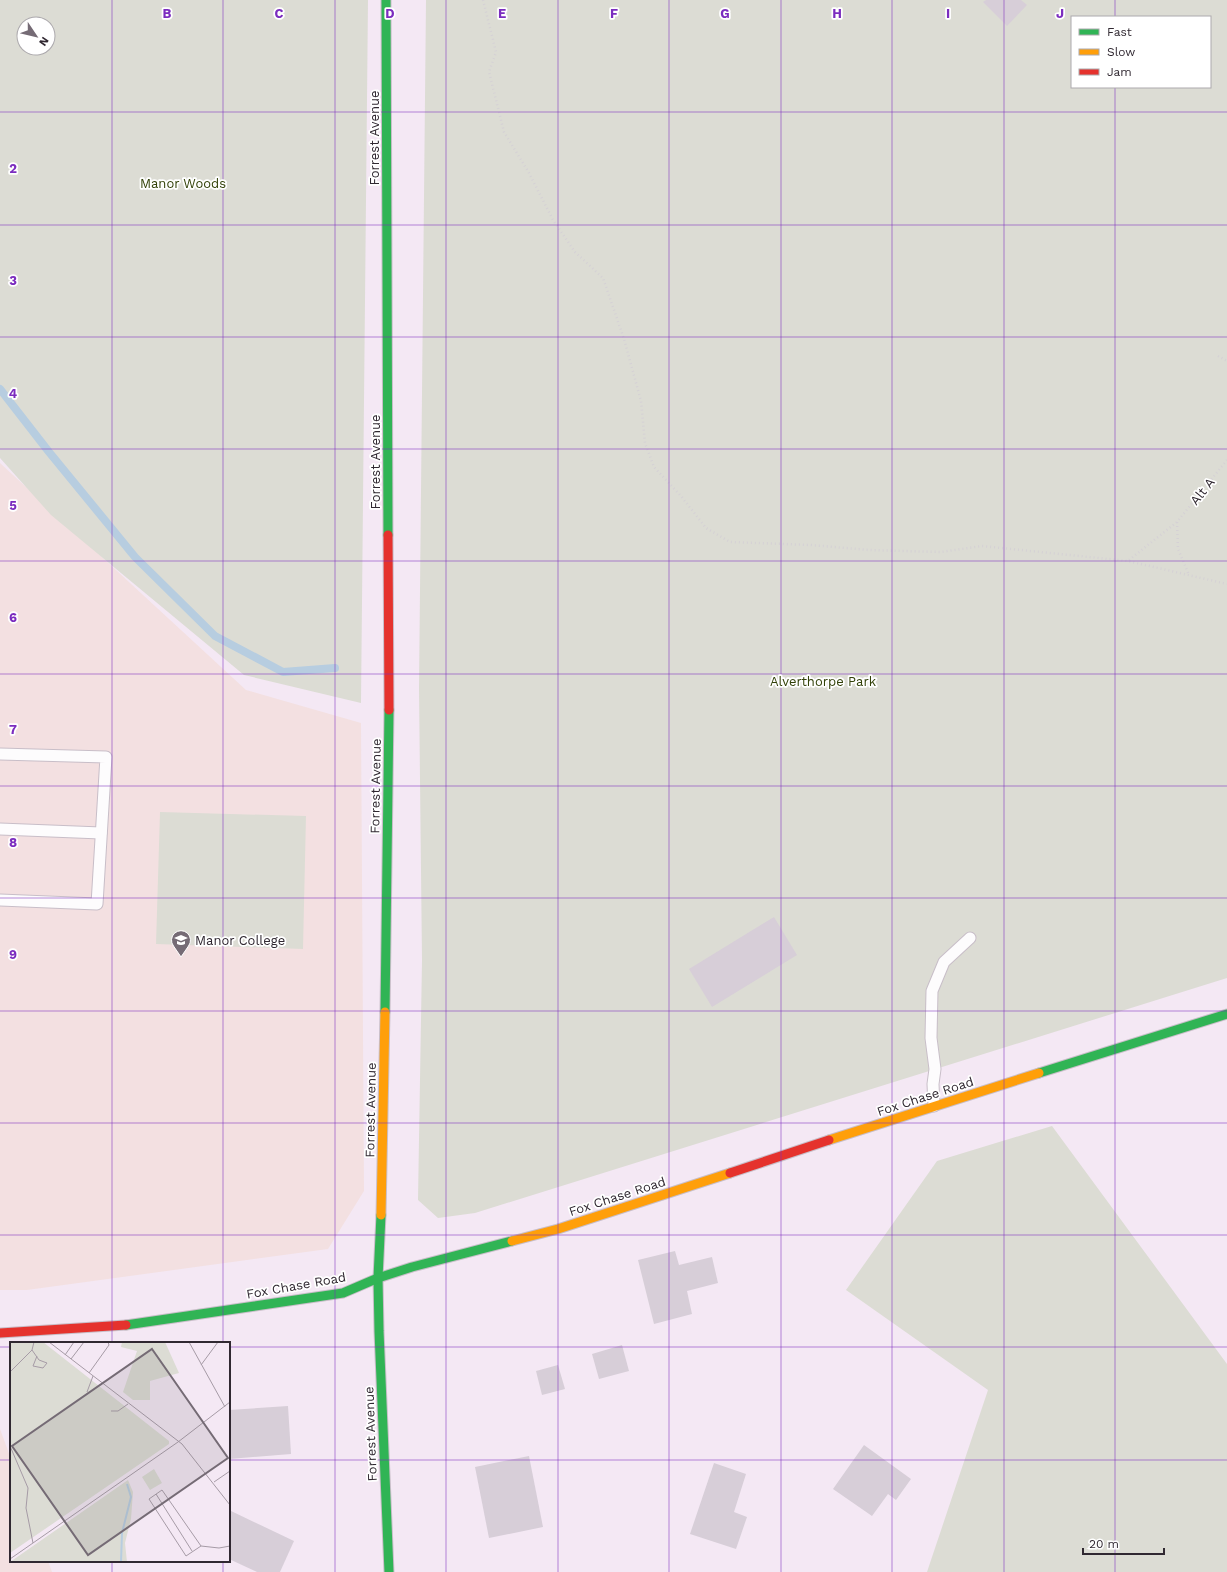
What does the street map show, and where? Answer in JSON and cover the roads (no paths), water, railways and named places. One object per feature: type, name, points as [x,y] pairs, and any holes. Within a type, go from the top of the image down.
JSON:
[{"type":"street","name":"Forrest Avenue","points":[[386,0],[389,718],[381,1241],[378,1278],[389,1572]]},
{"type":"street","name":"Fox Chase Road","points":[[0,1333],[133,1324],[343,1293],[378,1278],[412,1267],[558,1229],[934,1106],[1227,1014]]},
{"type":"lane","points":[[0,754],[106,757],[97,904],[0,900]]},
{"type":"lane","points":[[0,829],[101,833]]},
{"type":"lane","points":[[934,1106],[933,1084],[935,1070],[931,1038],[932,991],[944,962],[970,938]]},
{"type":"waterway","points":[[0,389],[49,452],[135,557],[215,636],[283,672],[335,668]]},
{"type":"place","name":"Manor College","points":[[181,957]]},
{"type":"park label","name":"Manor Woods","points":[[183,183]]},
{"type":"park label","name":"Alverthorpe Park","points":[[823,681]]}]
